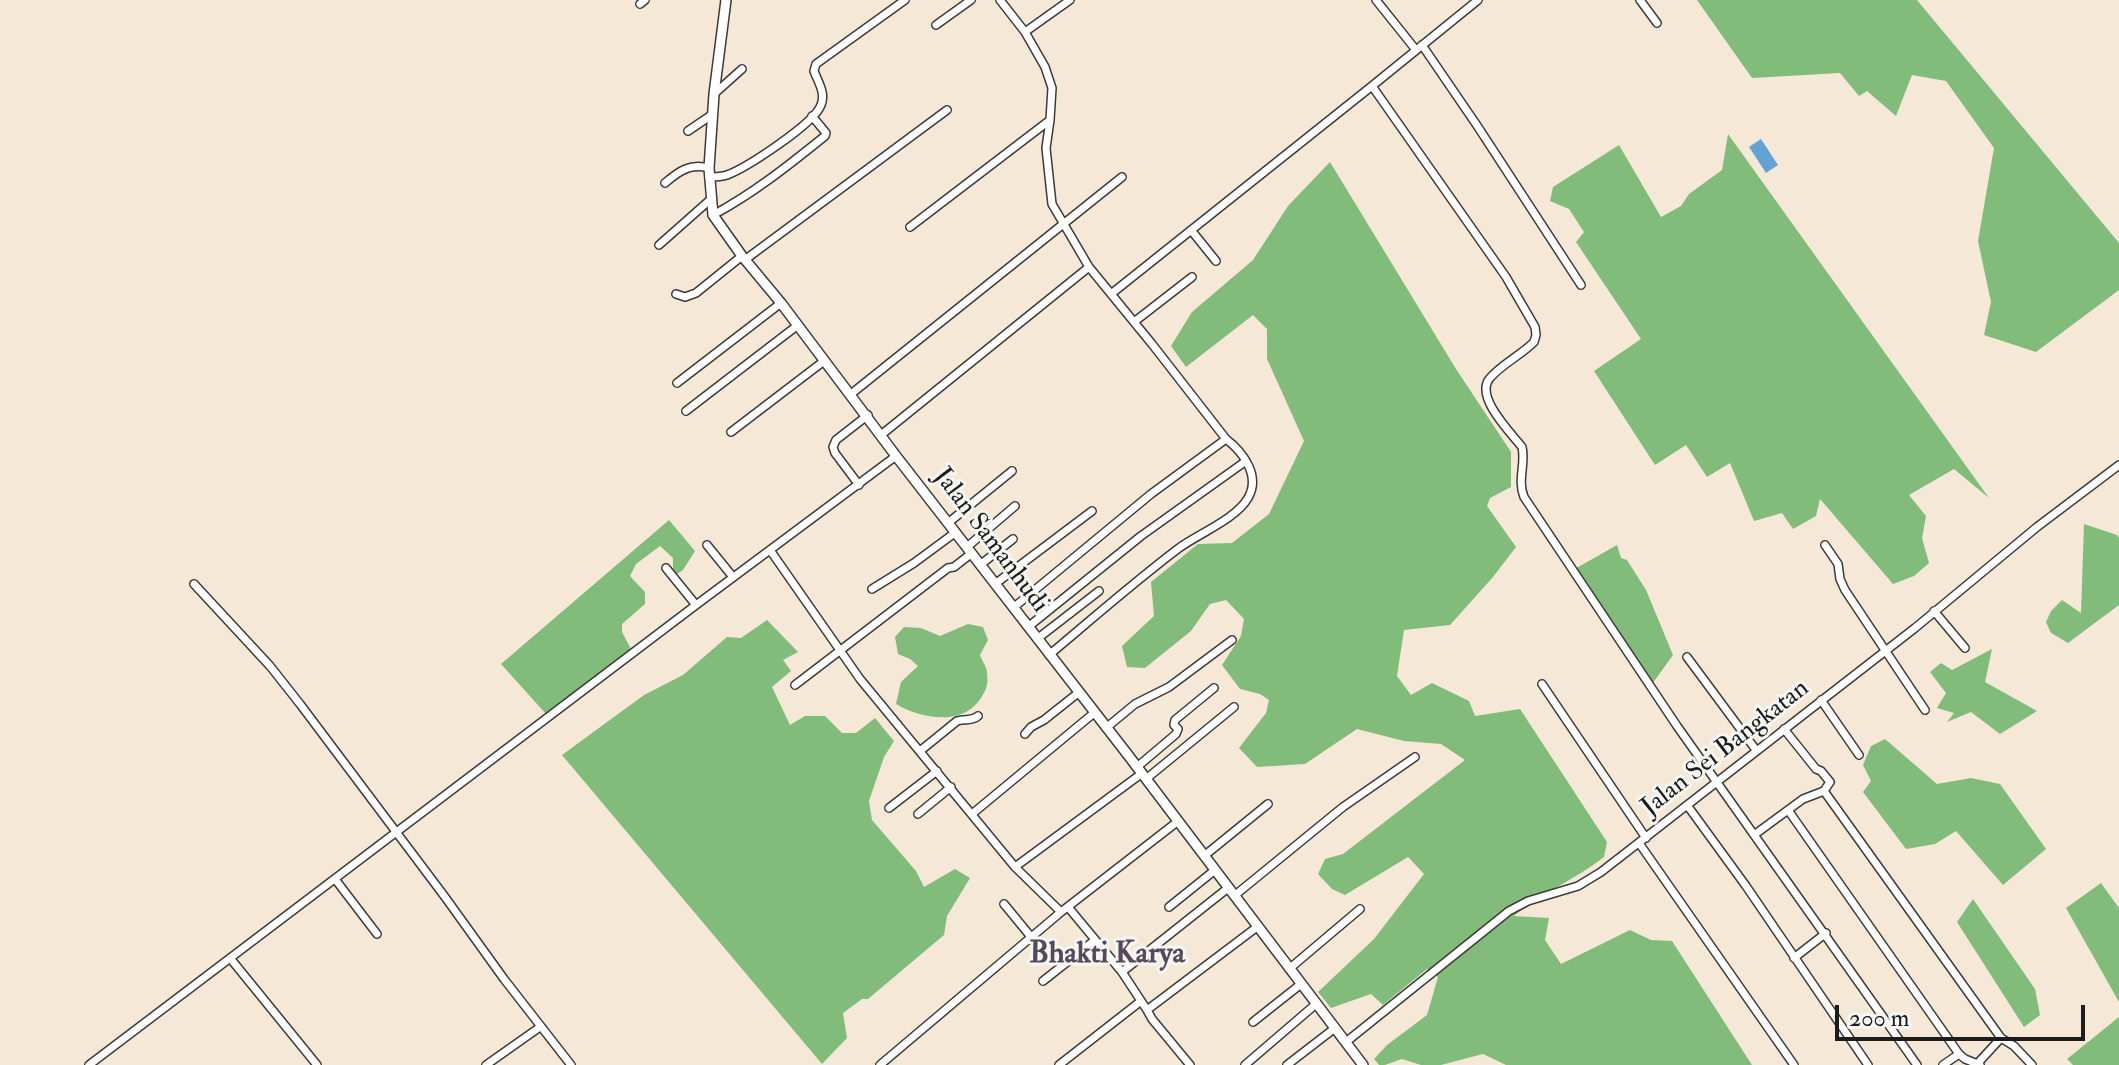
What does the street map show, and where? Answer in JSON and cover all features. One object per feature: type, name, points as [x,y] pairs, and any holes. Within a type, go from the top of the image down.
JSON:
[{"type":"street","name":"Jalan Samanhudi","points":[[726,0],[714,94],[709,173],[713,215],[1363,1065]]},
{"type":"street","points":[[665,183],[685,168],[693,166],[709,173],[727,175],[794,134],[823,102],[821,83],[814,71],[816,64],[905,0]]},
{"type":"street","points":[[936,25],[971,0]]},
{"type":"street","points":[[1000,0],[1025,32],[1045,67],[1052,88],[1046,148],[1048,179],[1052,204],[1063,225],[1089,267],[1226,439],[1236,447],[1246,461],[1252,478],[1252,488],[1246,501],[1226,519],[1179,548],[1049,655]]},
{"type":"street","points":[[1025,32],[1070,0]]},
{"type":"street","points":[[1376,0],[1419,47],[1478,127],[1581,285]]},
{"type":"street","points":[[1111,294],[1478,0]]},
{"type":"street","points":[[1640,0],[1657,23]]},
{"type":"street","points":[[714,94],[742,69]]},
{"type":"street","points":[[1372,86],[1506,277],[1535,327],[1534,342],[1491,377],[1486,385],[1489,403],[1522,447],[1524,456],[1520,489],[1524,497],[1626,652],[1917,1065]]},
{"type":"street","points":[[676,294],[685,297],[696,293],[947,110]]},
{"type":"street","points":[[688,131],[713,114]]},
{"type":"street","points":[[713,215],[787,167],[825,136],[826,133],[812,116]]},
{"type":"street","points":[[910,227],[1050,120]]},
{"type":"street","points":[[851,394],[1122,177]]},
{"type":"street","points":[[659,245],[711,199]]},
{"type":"street","points":[[1191,230],[1216,261]]},
{"type":"street","points":[[881,435],[1089,267]]},
{"type":"street","points":[[1134,322],[1192,277]]},
{"type":"street","points":[[677,383],[781,303]]},
{"type":"street","points":[[686,411],[798,325]]},
{"type":"street","points":[[731,432],[824,361]]},
{"type":"street","points":[[859,485],[833,447],[836,440],[868,415]]},
{"type":"street","points":[[1013,608],[1151,494],[1226,439]]},
{"type":"street","points":[[89,1065],[896,456]]},
{"type":"street","points":[[1028,627],[1141,536],[1246,461]]},
{"type":"street","name":"Jalan Sei Bangkatan","points":[[1346,1042],[1509,911],[1528,901],[1578,886],[1601,872],[2119,465]]},
{"type":"street","points":[[948,523],[1012,471]]},
{"type":"street","points":[[795,685],[948,568],[954,567],[1015,506]]},
{"type":"street","points":[[995,584],[1092,511]]},
{"type":"street","points":[[872,589],[956,532]]},
{"type":"street","points":[[980,565],[1013,539]]},
{"type":"street","points":[[707,545],[733,577]]},
{"type":"street","points":[[1825,545],[1838,564],[1845,590],[1925,710]]},
{"type":"street","points":[[770,550],[860,679],[1015,867],[1061,912]]},
{"type":"street","points":[[666,568],[696,605]]},
{"type":"street","points":[[194,584],[270,666],[571,1065]]},
{"type":"street","points":[[1037,639],[1099,591]]},
{"type":"street","points":[[1934,611],[1965,648]]},
{"type":"street","points":[[1106,728],[1135,704],[1169,687],[1232,640]]},
{"type":"street","points":[[1687,657],[1756,750]]},
{"type":"street","points":[[1542,684],[1642,841],[1794,1065]]},
{"type":"street","points":[[1141,773],[1176,734],[1175,720],[1214,688]]},
{"type":"street","points":[[1025,734],[1078,693]]},
{"type":"street","points":[[1821,700],[1859,755]]},
{"type":"street","points":[[1015,867],[1234,707]]},
{"type":"street","points":[[972,814],[1094,713]]},
{"type":"street","points":[[920,751],[957,721],[978,716]]},
{"type":"street","points":[[1754,835],[1803,799],[1824,791],[1830,782],[1784,729]]},
{"type":"street","points":[[1122,972],[1415,757]]},
{"type":"street","points":[[889,808],[937,771]]},
{"type":"street","points":[[918,814],[951,787]]},
{"type":"street","points":[[1824,791],[2001,1038],[2014,1046],[2032,1065]]},
{"type":"street","points":[[1204,856],[1268,804]]},
{"type":"street","points":[[1687,805],[1868,1065]]},
{"type":"street","points":[[1788,810],[1959,1054],[1979,1064],[2001,1038]]},
{"type":"street","points":[[880,1065],[1061,912],[1177,822]]},
{"type":"street","points":[[1169,907],[1215,870]]},
{"type":"street","points":[[335,879],[377,934]]},
{"type":"street","points":[[1004,904],[1032,938]]},
{"type":"street","points":[[1068,907],[1122,972],[1152,1019],[1190,1065]]},
{"type":"street","points":[[1289,969],[1360,909]]},
{"type":"street","points":[[1147,1010],[1257,927]]},
{"type":"street","points":[[1794,958],[1826,933]]},
{"type":"street","points":[[1043,981],[1095,940]]},
{"type":"street","points":[[230,958],[317,1065]]},
{"type":"street","points":[[1253,1022],[1301,984]]},
{"type":"street","points":[[1059,1065],[1141,1001]]},
{"type":"street","points":[[1245,1065],[1316,1004]]},
{"type":"street","points":[[486,1065],[540,1027]]},
{"type":"street","points":[[1287,1065],[1335,1028]]},
{"type":"street","points":[[1943,1065],[1959,1054]]},
{"type":"green space","points":[[1697,0],[1917,0],[2119,243],[2119,290],[2036,352],[1984,335],[1991,302],[1978,241],[1994,148],[1946,81],[1912,75],[1896,116],[1867,91],[1859,96],[1840,73],[1752,78]]},
{"type":"green space","points":[[1728,134],[1989,498],[1954,469],[1909,495],[1926,516],[1922,538],[1929,563],[1914,576],[1893,584],[1820,499],[1816,516],[1793,529],[1782,513],[1754,521],[1730,463],[1707,477],[1686,445],[1655,465],[1594,371],[1641,339],[1576,242],[1584,232],[1569,209],[1550,201],[1553,187],[1619,145],[1661,217],[1681,206],[1689,194],[1722,170]]},
{"type":"green space","points":[[1330,162],[1456,369],[1511,452],[1511,487],[1490,498],[1487,506],[1516,547],[1450,625],[1404,630],[1397,676],[1411,695],[1432,683],[1469,701],[1475,716],[1520,709],[1607,842],[1604,857],[1514,916],[1549,918],[1545,940],[1561,964],[1630,930],[1651,940],[1672,941],[1752,1065],[1506,1065],[1483,1054],[1441,1065],[1421,1065],[1402,1059],[1379,1065],[1374,1059],[1387,1045],[1427,1015],[1438,977],[1427,969],[1383,1005],[1371,994],[1331,1008],[1318,992],[1374,939],[1424,874],[1408,857],[1345,895],[1332,889],[1318,874],[1325,859],[1343,854],[1465,760],[1441,744],[1404,741],[1357,729],[1305,764],[1257,767],[1239,748],[1266,713],[1269,700],[1260,694],[1240,689],[1222,665],[1241,636],[1244,619],[1226,600],[1210,604],[1191,631],[1145,668],[1127,667],[1122,646],[1154,616],[1151,582],[1198,544],[1232,543],[1269,514],[1304,441],[1267,359],[1267,329],[1253,315],[1186,367],[1171,346],[1192,312],[1253,260],[1288,206]]},
{"type":"green space","points":[[669,520],[695,551],[683,570],[677,574],[673,570],[673,558],[660,546],[636,564],[630,576],[645,592],[645,604],[622,624],[622,632],[631,649],[546,714],[501,664]]},
{"type":"green space","points":[[2084,524],[2119,538],[2119,605],[2068,643],[2051,633],[2046,622],[2051,611],[2062,600],[2081,613]]},
{"type":"green space","points":[[1617,545],[1621,558],[1627,560],[1646,590],[1673,655],[1650,687],[1573,570]]},
{"type":"green space","points":[[767,620],[798,652],[783,660],[791,671],[772,687],[790,725],[805,716],[825,716],[842,733],[856,733],[875,718],[894,741],[884,757],[869,801],[872,820],[916,871],[924,887],[955,869],[970,878],[947,916],[944,935],[868,999],[862,999],[843,1013],[847,1038],[822,1064],[562,755],[644,695],[683,675],[727,637],[741,638]]},
{"type":"green space","points":[[968,624],[983,627],[988,640],[980,655],[987,671],[987,685],[978,702],[970,710],[950,717],[927,716],[896,704],[901,682],[918,666],[898,654],[895,637],[904,627],[921,628],[940,636]]},
{"type":"green space","points":[[1992,649],[1985,682],[2037,711],[2000,734],[1971,712],[1947,722],[1954,713],[1937,708],[1946,693],[1930,672],[1941,663],[1952,670]]},
{"type":"green space","points":[[1885,739],[1937,784],[1971,778],[2000,784],[2046,849],[2003,885],[1956,831],[1935,844],[1906,849],[1863,792],[1871,781],[1863,765],[1871,746]]},
{"type":"green space","points":[[2101,883],[2119,908],[2119,1002],[2066,908]]},
{"type":"green space","points":[[1973,899],[2035,989],[2040,1015],[2024,1027],[1957,922]]},
{"type":"green space","points":[[2119,1017],[2119,1065],[2073,1065],[2067,1059]]},
{"type":"water","points":[[1761,139],[1778,165],[1766,173],[1749,147]]},
{"type":"district","name":"Bhakti Karya","points":[[1107,956]]}]
